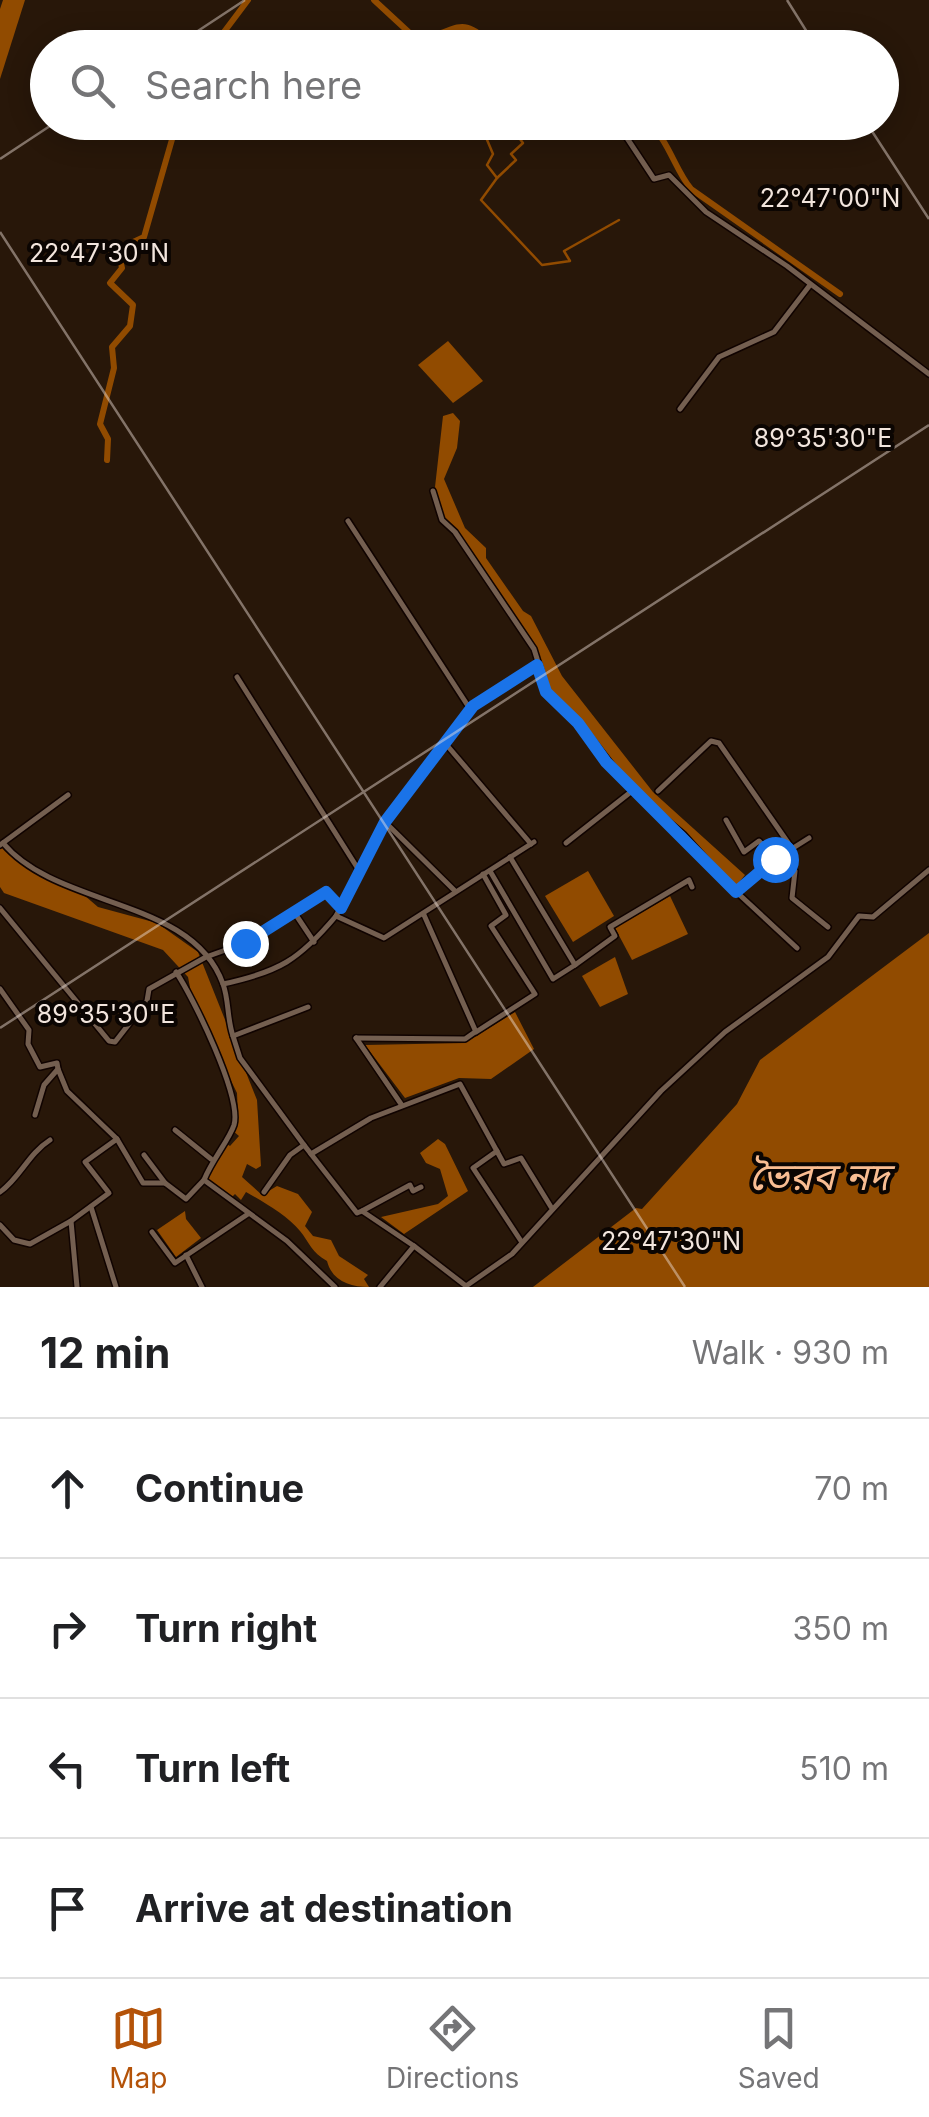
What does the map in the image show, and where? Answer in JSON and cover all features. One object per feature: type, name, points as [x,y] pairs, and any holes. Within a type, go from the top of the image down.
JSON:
[{"type":"street","points":[[628,140],[654,178],[668,175],[706,212],[929,374]]},
{"type":"street","points":[[680,408],[720,357],[774,332],[810,285]]},
{"type":"street","points":[[434,491],[442,520],[530,643],[546,692],[578,723],[632,792],[683,834],[736,892],[797,948]]},
{"type":"street","points":[[348,521],[470,710]]},
{"type":"street","points":[[223,984],[283,967],[314,942],[341,908],[385,822],[470,710],[537,665]]},
{"type":"street","points":[[237,677],[360,872]]},
{"type":"street","points":[[658,791],[710,741],[719,743],[791,847]]},
{"type":"street","points":[[336,916],[384,938],[532,843],[445,743]]},
{"type":"street","points":[[566,843],[632,792]]},
{"type":"street","points":[[68,795],[2,844],[28,864],[95,899],[186,934],[223,984],[240,1058],[358,1213],[410,1186],[414,1191],[421,1187]]},
{"type":"street","points":[[726,820],[744,852],[759,841],[775,859]]},
{"type":"street","points":[[385,822],[454,890]]},
{"type":"street","points":[[736,892],[791,847],[809,838]]},
{"type":"street","points":[[782,855],[795,871],[792,898],[828,927]]},
{"type":"street","points":[[510,857],[575,964]]},
{"type":"street","points":[[362,1211],[466,1286],[512,1254],[660,1091],[725,1032],[828,956],[859,916],[873,917],[929,870]]},
{"type":"street","points":[[486,872],[553,979],[615,936],[610,927],[690,880],[692,888]]},
{"type":"street","points":[[402,1104],[356,1038],[465,1040],[534,994],[491,926],[506,915],[486,872]]},
{"type":"street","points":[[0,908],[109,1041],[122,1038],[147,1001],[149,989],[177,971],[245,943],[326,892],[341,908]]},
{"type":"street","points":[[294,912],[314,942]]},
{"type":"street","points":[[424,915],[476,1032]]},
{"type":"street","points":[[144,1155],[165,1184],[186,1199],[204,1180],[211,1159],[233,1128],[235,1097],[177,971]]},
{"type":"street","points":[[0,989],[29,1030],[28,1044],[40,1067],[56,1063],[67,1090],[117,1139],[143,1183],[165,1184]]},
{"type":"street","points":[[233,1036],[308,1006]]},
{"type":"street","points":[[35,1115],[44,1085],[58,1069]]},
{"type":"street","points":[[310,1154],[402,1104],[460,1084],[504,1164],[521,1158],[552,1209]]},
{"type":"street","points":[[176,1130],[211,1159]]},
{"type":"street","points":[[0,1226],[14,1240],[30,1244],[109,1194],[85,1162],[117,1139]]},
{"type":"street","points":[[0,1192],[11,1184],[34,1151],[50,1140]]},
{"type":"street","points":[[264,1192],[290,1155],[304,1146]]},
{"type":"street","points":[[497,1152],[473,1168],[521,1242]]},
{"type":"street","points":[[204,1180],[287,1240],[334,1287]]},
{"type":"street","points":[[91,1207],[116,1287]]},
{"type":"street","points":[[152,1232],[175,1264],[248,1214]]},
{"type":"street","points":[[71,1221],[77,1287]]},
{"type":"street","points":[[380,1287],[414,1246]]},
{"type":"street","points":[[186,1255],[202,1287]]},
{"type":"water","points":[[3,0],[25,0],[0,79],[0,9]]},
{"type":"water","points":[[448,341],[483,381],[453,403],[418,365]]},
{"type":"water","points":[[453,413],[460,421],[457,448],[444,479],[465,528],[486,548],[486,558],[523,611],[531,616],[562,676],[653,792],[745,875],[736,886],[615,766],[546,684],[532,644],[444,519],[435,487],[443,416]]},
{"type":"water","points":[[0,841],[25,867],[84,895],[98,907],[157,923],[198,952],[257,1100],[261,1166],[256,1169],[247,1164],[242,1177],[262,1195],[277,1186],[298,1194],[312,1212],[305,1226],[313,1236],[331,1240],[339,1256],[368,1275],[364,1279],[369,1287],[337,1278],[295,1225],[274,1209],[246,1192],[241,1200],[235,1194],[231,1198],[207,1179],[224,1142],[230,1146],[239,1136],[233,1131],[238,1117],[237,1093],[193,1003],[188,977],[163,950],[4,893],[0,887]]},
{"type":"water","points":[[588,871],[614,916],[573,942],[545,896]]},
{"type":"water","points":[[670,896],[688,934],[632,960],[615,928]]},
{"type":"water","name":"ভৈরব নদ","points":[[929,933],[929,1287],[533,1287],[636,1208],[642,1209],[737,1104],[760,1060]]},
{"type":"water","points":[[615,957],[628,994],[600,1007],[582,976]]},
{"type":"water","points":[[515,1012],[534,1049],[491,1079],[459,1078],[405,1098],[365,1045],[465,1043]]},
{"type":"water","points":[[438,1139],[445,1144],[468,1191],[404,1234],[381,1217],[438,1204],[448,1196],[440,1169],[426,1163],[420,1153]]},
{"type":"water","points":[[185,1211],[186,1219],[201,1238],[176,1257],[157,1230]]},
{"type":"waterway","points":[[226,30],[248,0]]},
{"type":"waterway","points":[[374,0],[406,30]]},
{"type":"waterway","points":[[450,30],[464,27],[473,30]]},
{"type":"waterway","points":[[107,460],[108,439],[100,424],[114,368],[112,347],[130,326],[133,305],[110,283],[122,268],[118,249],[144,237],[172,140]]},
{"type":"waterway","points":[[487,140],[493,154],[487,165],[497,178],[516,160],[511,154],[523,143],[521,140]]},
{"type":"waterway","points":[[662,140],[691,189],[840,294]]},
{"type":"waterway","points":[[497,178],[481,200],[542,265],[570,261],[564,251],[619,220]]},
{"type":"route","points":[[245,943],[326,892],[341,908],[385,822],[473,706],[537,665],[546,692],[569,712],[606,762],[624,776],[624,782],[644,803],[683,834],[690,847],[736,892],[744,881],[775,859]]}]
